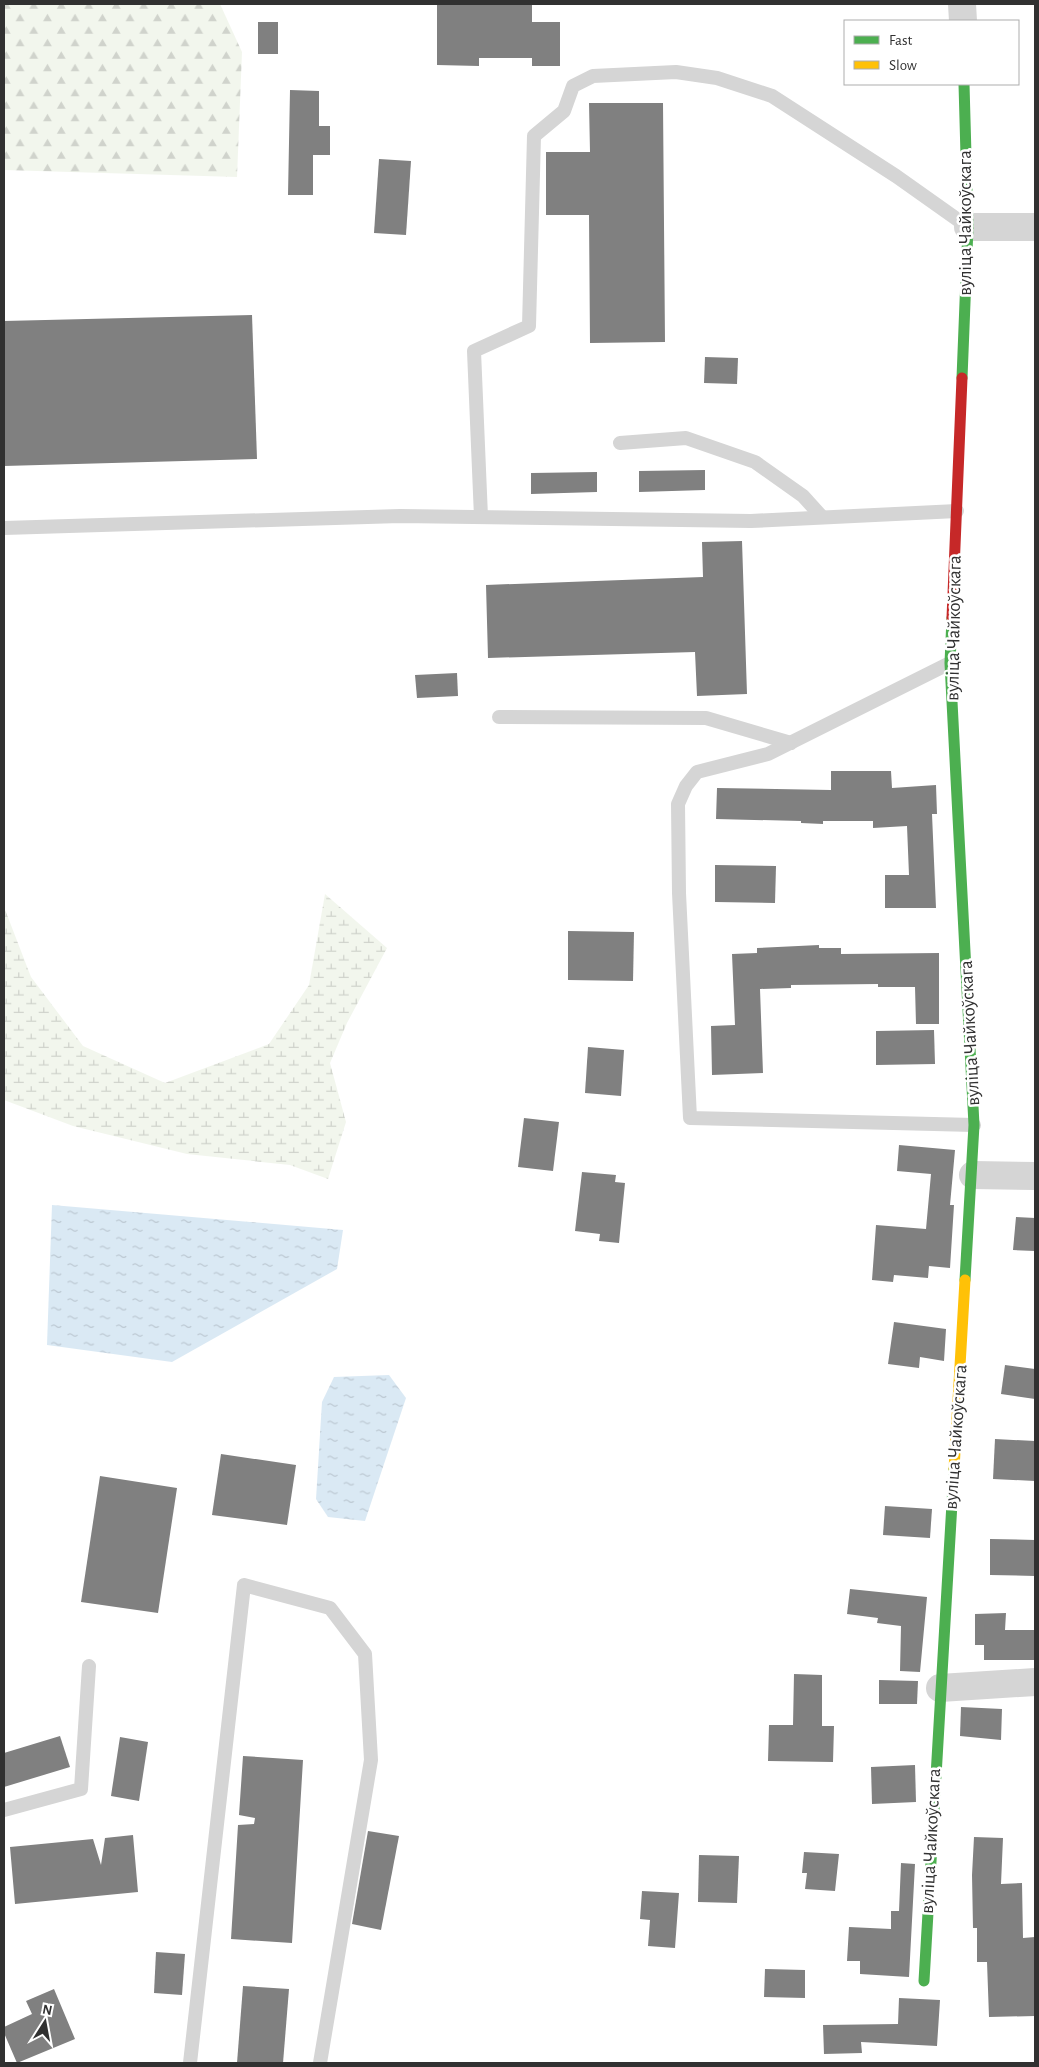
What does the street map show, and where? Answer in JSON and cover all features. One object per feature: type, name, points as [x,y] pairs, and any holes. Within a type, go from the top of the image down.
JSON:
[{"type":"street","points":[[962,4],[963,20]]},
{"type":"street","name":"вуліца Чайкоўскага","points":[[924,1981],[940,1688],[973,1175],[974,1125],[950,663],[968,227],[964,85]]},
{"type":"street","points":[[968,227],[1035,226]]},
{"type":"street","points":[[973,1175],[1035,1176]]},
{"type":"street","points":[[940,1688],[1035,1682]]},
{"type":"lane","points":[[481,517],[474,351],[529,326],[534,136],[564,112],[573,86],[592,76],[676,72],[717,78],[772,96],[896,176],[968,227]]},
{"type":"lane","points":[[620,443],[686,438],[755,462],[803,496],[822,517]]},
{"type":"lane","points":[[4,528],[400,516],[750,521],[957,511]]},
{"type":"lane","points":[[950,663],[768,754],[697,772],[686,786],[678,804],[679,893],[690,1118],[974,1125]]},
{"type":"lane","points":[[499,717],[706,718],[791,744]]},
{"type":"lane","points":[[190,2063],[244,1585],[330,1608],[365,1654],[371,1760],[320,2063]]},
{"type":"lane","points":[[4,1810],[81,1789],[89,1666]]},
{"type":"green space","points":[[4,4],[220,4],[242,52],[237,177],[4,170]]},
{"type":"green space","points":[[325,894],[387,948],[347,1023],[330,1063],[346,1122],[328,1179],[290,1165],[187,1154],[73,1126],[4,1100],[4,907],[31,977],[83,1046],[165,1083],[269,1044],[309,985]]},
{"type":"water","points":[[52,1205],[343,1230],[337,1269],[172,1362],[47,1345]]},
{"type":"water","points":[[389,1375],[406,1398],[365,1521],[328,1517],[316,1499],[322,1402],[334,1377]]},
{"type":"building","points":[[437,4],[532,4],[532,22],[560,22],[560,66],[532,66],[532,58],[479,58],[479,66],[437,65]]},
{"type":"building","points":[[258,22],[278,22],[278,54],[258,54]]},
{"type":"building","points":[[290,90],[319,91],[319,126],[330,126],[330,155],[313,155],[313,195],[288,195]]},
{"type":"building","points":[[589,103],[663,103],[665,342],[590,343],[589,215],[546,215],[546,152],[590,152]]},
{"type":"building","points":[[379,159],[411,161],[406,235],[374,233]]},
{"type":"building","points":[[252,315],[257,459],[4,466],[4,321]]},
{"type":"building","points":[[705,357],[738,358],[737,384],[704,383]]},
{"type":"building","points":[[705,470],[705,490],[639,492],[639,471]]},
{"type":"building","points":[[597,472],[597,492],[531,494],[531,473]]},
{"type":"building","points":[[742,541],[747,694],[697,696],[695,652],[488,658],[486,585],[703,577],[702,542]]},
{"type":"building","points":[[457,673],[458,696],[417,698],[415,675]]},
{"type":"building","points":[[831,771],[891,771],[892,788],[936,785],[937,814],[932,814],[936,908],[885,908],[885,875],[909,875],[907,826],[873,828],[873,821],[823,821],[823,824],[801,823],[801,821],[716,819],[717,788],[831,790]]},
{"type":"building","points":[[715,865],[776,866],[775,903],[715,902]]},
{"type":"building","points":[[568,931],[634,932],[633,981],[568,980]]},
{"type":"building","points":[[819,945],[819,948],[841,948],[841,954],[939,953],[939,1024],[916,1024],[915,987],[878,987],[878,984],[791,985],[791,988],[760,989],[763,1073],[712,1075],[711,1026],[735,1025],[732,954],[757,953],[757,948]]},
{"type":"building","points":[[934,1030],[935,1064],[876,1065],[876,1031]]},
{"type":"building","points":[[588,1047],[624,1050],[621,1096],[585,1093]]},
{"type":"building","points":[[524,1118],[559,1122],[553,1171],[518,1167]]},
{"type":"building","points":[[899,1145],[955,1150],[950,1205],[954,1205],[950,1268],[929,1266],[928,1278],[894,1275],[893,1282],[872,1280],[876,1225],[926,1229],[931,1174],[897,1171]]},
{"type":"building","points":[[582,1172],[616,1175],[615,1182],[625,1183],[619,1243],[599,1241],[600,1234],[575,1231]]},
{"type":"building","points":[[1016,1217],[1035,1218],[1035,1251],[1013,1250]]},
{"type":"building","points":[[894,1322],[946,1329],[944,1361],[920,1357],[919,1368],[888,1364]]},
{"type":"building","points":[[1005,1365],[1035,1369],[1035,1399],[1001,1394]]},
{"type":"building","points":[[995,1439],[1035,1441],[1035,1481],[993,1479]]},
{"type":"building","points":[[221,1454],[296,1465],[287,1525],[212,1515]]},
{"type":"building","points":[[100,1476],[177,1488],[158,1613],[81,1602]]},
{"type":"building","points":[[885,1506],[932,1509],[930,1538],[883,1535]]},
{"type":"building","points":[[990,1539],[1035,1540],[1035,1576],[990,1575]]},
{"type":"building","points":[[850,1589],[927,1597],[920,1672],[900,1671],[901,1626],[877,1623],[878,1618],[847,1614]]},
{"type":"building","points":[[1006,1613],[1005,1630],[1035,1630],[1035,1660],[984,1660],[984,1645],[975,1645],[975,1614]]},
{"type":"building","points":[[794,1674],[822,1675],[822,1726],[834,1726],[833,1762],[768,1761],[769,1725],[793,1725]]},
{"type":"building","points":[[879,1680],[918,1681],[917,1704],[879,1704]]},
{"type":"building","points":[[961,1707],[1002,1709],[1001,1740],[960,1736]]},
{"type":"building","points":[[60,1736],[70,1767],[4,1787],[4,1753]]},
{"type":"building","points":[[120,1737],[148,1742],[139,1801],[111,1796]]},
{"type":"building","points":[[243,1756],[303,1760],[292,1943],[231,1939],[238,1825],[254,1824],[255,1818],[239,1815]]},
{"type":"building","points":[[915,1765],[916,1802],[872,1804],[871,1767]]},
{"type":"building","points":[[368,1831],[399,1836],[381,1930],[352,1924]]},
{"type":"building","points":[[133,1835],[138,1892],[15,1904],[10,1847],[93,1839],[101,1865],[105,1838]]},
{"type":"building","points":[[974,1837],[1003,1838],[1001,1884],[1022,1883],[1023,1938],[1035,1937],[1035,2016],[989,2017],[987,1962],[977,1962],[977,1928],[973,1928],[972,1875]]},
{"type":"building","points":[[804,1852],[839,1854],[835,1891],[805,1889],[807,1873],[802,1873]]},
{"type":"building","points":[[699,1855],[739,1856],[737,1903],[698,1902]]},
{"type":"building","points":[[901,1863],[915,1864],[909,1977],[860,1974],[860,1961],[847,1961],[849,1927],[891,1929],[891,1911],[899,1911]]},
{"type":"building","points":[[642,1891],[679,1893],[675,1948],[648,1946],[650,1920],[640,1919]]},
{"type":"building","points":[[156,1952],[185,1954],[182,1995],[154,1993]]},
{"type":"building","points":[[765,1969],[805,1970],[805,1998],[764,1997]]},
{"type":"building","points":[[243,1986],[289,1989],[283,2063],[237,2063]]},
{"type":"building","points":[[54,1989],[75,2039],[17,2063],[4,2033],[4,2027],[32,2014],[26,2001]]},
{"type":"building","points":[[899,1998],[940,2000],[937,2046],[861,2042],[862,2053],[824,2054],[823,2025],[898,2024]]},
{"type":"traffic: fast","points":[[962,378],[968,227],[964,85]]},
{"type":"traffic: fast","points":[[952,618],[950,663],[974,1125],[965,1280]]},
{"type":"traffic: fast","points":[[924,1981],[954,1469]]},
{"type":"traffic: slow","points":[[954,1469],[965,1280]]},
{"type":"traffic: jam","points":[[952,618],[962,378]]}]
